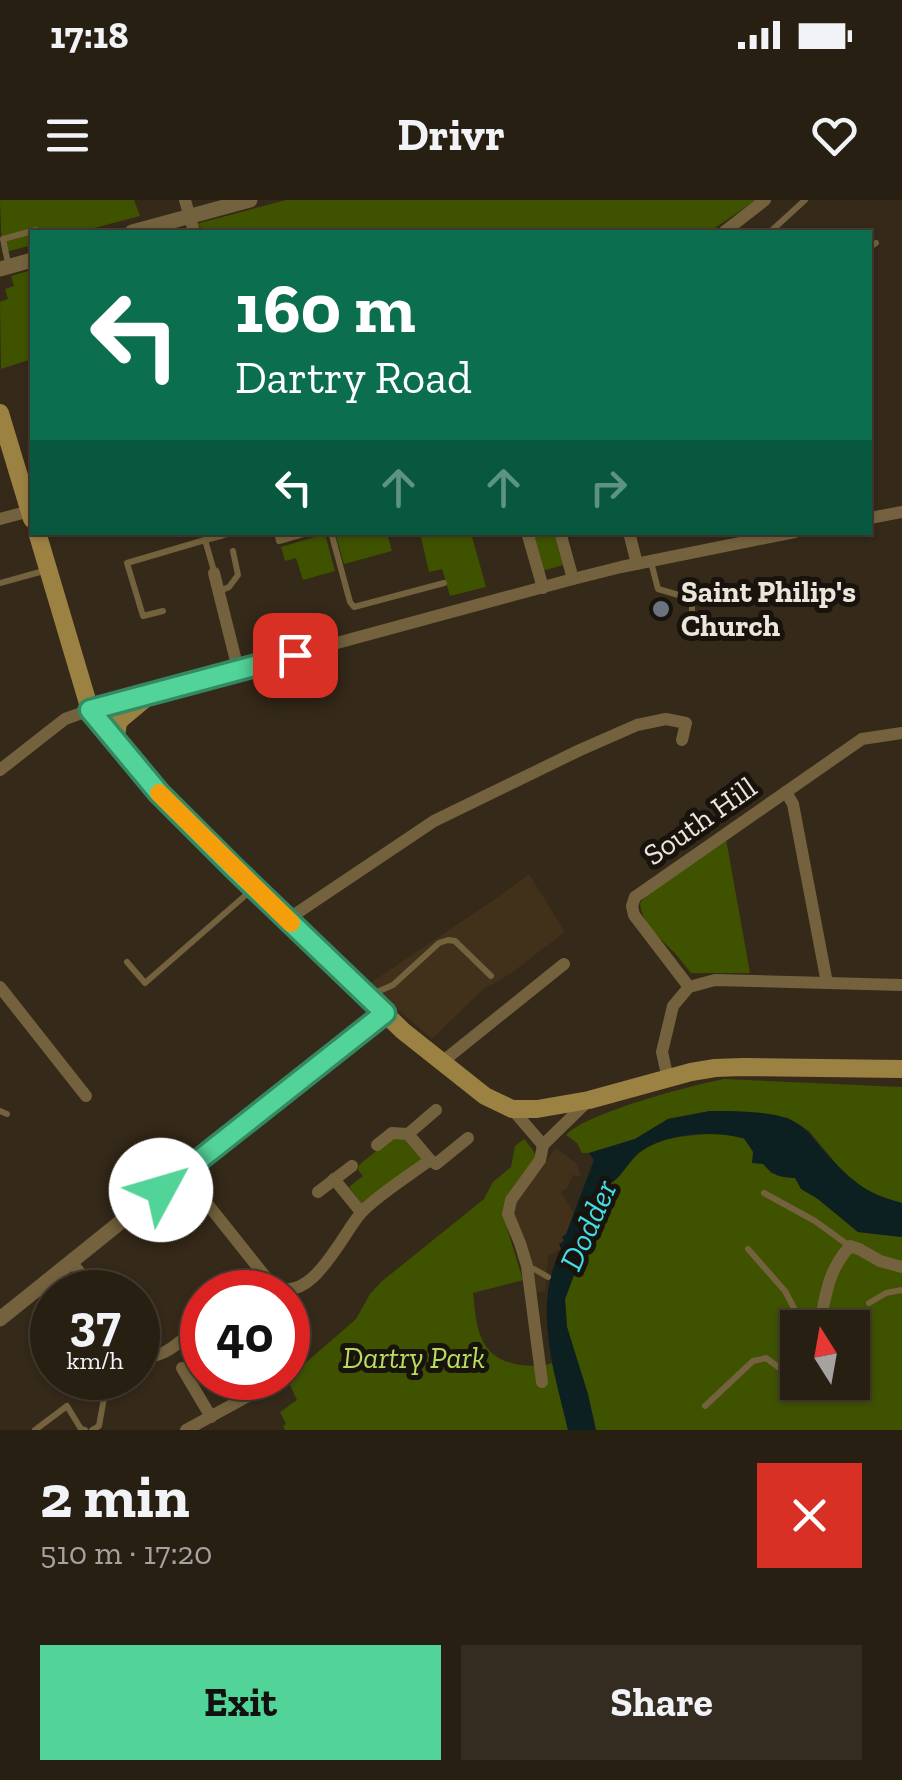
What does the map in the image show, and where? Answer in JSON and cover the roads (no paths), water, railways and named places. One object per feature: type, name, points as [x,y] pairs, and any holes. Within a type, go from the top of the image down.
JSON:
[{"type":"main road","points":[[0,414],[10,471],[30,507]]},
{"type":"main road","points":[[37,535],[90,710],[115,742],[159,793],[368,997],[485,1096],[512,1108],[554,1107],[691,1072],[743,1066],[902,1069]]},
{"type":"main road","points":[[115,742],[118,723],[152,693]]},
{"type":"street","points":[[139,230],[250,200]]},
{"type":"street","points":[[727,230],[765,200]]},
{"type":"street","points":[[5,268],[30,261]]},
{"type":"street","points":[[0,519],[30,507]]},
{"type":"street","points":[[872,518],[902,512]]},
{"type":"street","points":[[528,535],[542,588]]},
{"type":"street","points":[[561,535],[573,578]]},
{"type":"street","points":[[630,535],[644,562]]},
{"type":"street","points":[[0,770],[66,719],[90,710],[573,578],[780,535]]},
{"type":"street","points":[[214,573],[238,670]]},
{"type":"street","points":[[288,919],[434,821],[580,750],[637,725],[666,719],[686,723],[682,740]]},
{"type":"street","name":"South Hill","points":[[689,987],[634,915],[635,896],[862,740],[902,734]]},
{"type":"street","name":"South Hill","points":[[786,792],[794,804],[827,983]]},
{"type":"street","points":[[442,1062],[564,964]]},
{"type":"street","points":[[668,1079],[662,1052],[673,1006],[689,987],[716,980],[902,985]]},
{"type":"street","points":[[0,987],[86,1096]]},
{"type":"street","points":[[0,1319],[385,1013]]},
{"type":"street","points":[[542,1382],[527,1270],[508,1214],[511,1200],[540,1160],[543,1146],[589,1100]]},
{"type":"street","points":[[512,1108],[543,1146]]},
{"type":"street","points":[[377,1145],[392,1133],[408,1134],[436,1110]]},
{"type":"street","points":[[408,1134],[436,1164],[468,1138]]},
{"type":"street","points":[[182,1172],[272,1284],[284,1290],[298,1288],[328,1263],[362,1212],[430,1160]]},
{"type":"street","points":[[318,1192],[352,1166]]},
{"type":"street","points":[[334,1179],[362,1212]]},
{"type":"street","points":[[822,1310],[826,1285],[839,1258],[850,1246],[902,1267]]},
{"type":"street","points":[[72,1262],[78,1270]]},
{"type":"street","points":[[176,1357],[180,1352]]},
{"type":"street","points":[[160,1357],[176,1357]]},
{"type":"street","points":[[176,1357],[211,1417]]},
{"type":"street","points":[[186,1430],[241,1400]]},
{"type":"lane","points":[[772,230],[805,200]]},
{"type":"lane","points":[[5,268],[2,239],[30,232]]},
{"type":"lane","points":[[163,611],[144,616],[127,563],[218,535]]},
{"type":"lane","points":[[278,535],[279,540],[298,535]]},
{"type":"lane","points":[[332,535],[354,607],[444,584]]},
{"type":"lane","points":[[205,540],[214,573]]},
{"type":"lane","points":[[218,592],[238,575],[232,552]]},
{"type":"lane","points":[[644,562],[658,590],[688,598],[692,614]]},
{"type":"lane","points":[[0,583],[48,569]]},
{"type":"lane","points":[[127,962],[146,984],[255,887]]},
{"type":"lane","points":[[368,997],[392,985],[448,940],[455,941],[491,976]]},
{"type":"lane","points":[[764,1193],[816,1221],[850,1246]]},
{"type":"lane","points":[[748,1249],[794,1310]]},
{"type":"lane","points":[[527,1270],[534,1269],[548,1277]]},
{"type":"lane","points":[[869,1303],[902,1290]]},
{"type":"lane","points":[[705,1406],[753,1361],[766,1358],[780,1368]]},
{"type":"lane","points":[[35,1430],[67,1406],[81,1429],[99,1426],[104,1400]]},
{"type":"water","name":"Dodder","points":[[710,1111],[771,1114],[800,1125],[859,1184],[902,1203],[902,1237],[858,1232],[801,1189],[795,1178],[752,1163],[753,1152],[744,1138],[691,1135],[664,1140],[641,1151],[607,1185],[608,1194],[565,1299],[567,1327],[596,1430],[568,1430],[548,1339],[548,1293],[561,1249],[559,1244],[564,1241],[562,1237],[594,1160],[589,1153],[635,1139],[668,1119]]},
{"type":"place","name":"Saint Philip's Church","points":[[661,609]]},
{"type":"park label","name":"Dartry Park","points":[[414,1358]]}]
